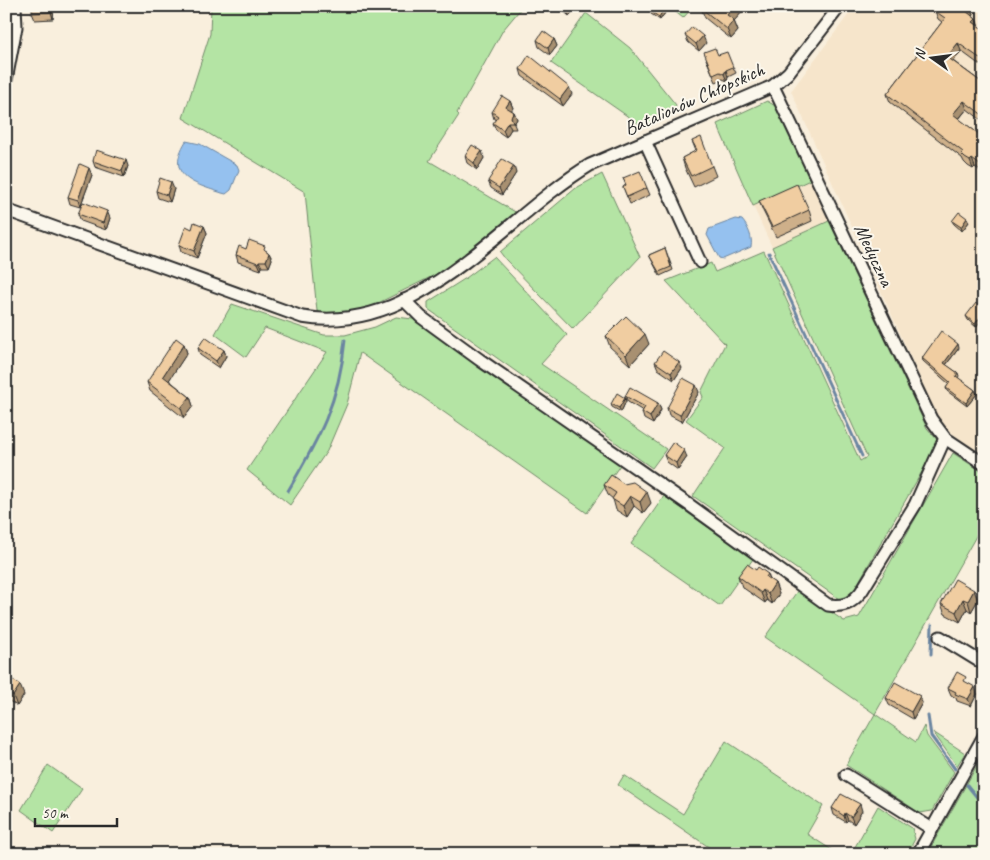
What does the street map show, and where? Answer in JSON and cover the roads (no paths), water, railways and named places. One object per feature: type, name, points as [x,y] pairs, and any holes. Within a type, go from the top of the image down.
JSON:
[{"type":"street","points":[[6,80],[16,27],[15,6]]},
{"type":"street","name":"Batalionów Chłopskich","points":[[6,210],[302,317],[330,321],[353,318],[404,300],[449,276],[565,182],[590,165],[773,86],[788,73],[840,6]]},
{"type":"street","name":"Medyczna","points":[[773,86],[932,419],[945,438]]},
{"type":"street","points":[[645,141],[700,262]]},
{"type":"street","points":[[404,300],[421,317],[480,360],[688,504],[828,605],[841,606],[852,602],[861,592],[915,505],[945,438],[984,464]]},
{"type":"street","points":[[940,637],[984,664]]},
{"type":"street","points":[[918,854],[984,736]]},
{"type":"street","points":[[846,776],[932,829]]},
{"type":"water","points":[[186,141],[200,144],[237,165],[239,170],[231,190],[226,194],[222,193],[193,182],[186,177],[181,171],[179,163],[180,153]]},
{"type":"water","points":[[736,219],[742,220],[748,229],[751,236],[751,247],[723,259],[719,258],[707,235],[709,229]]},
{"type":"waterway","points":[[769,253],[862,456]]},
{"type":"waterway","points":[[288,491],[318,437],[333,401],[345,340]]},
{"type":"waterway","points":[[931,654],[932,625]]},
{"type":"waterway","points":[[928,716],[931,736],[955,769]]},
{"type":"waterway","points":[[967,785],[984,806]]}]
